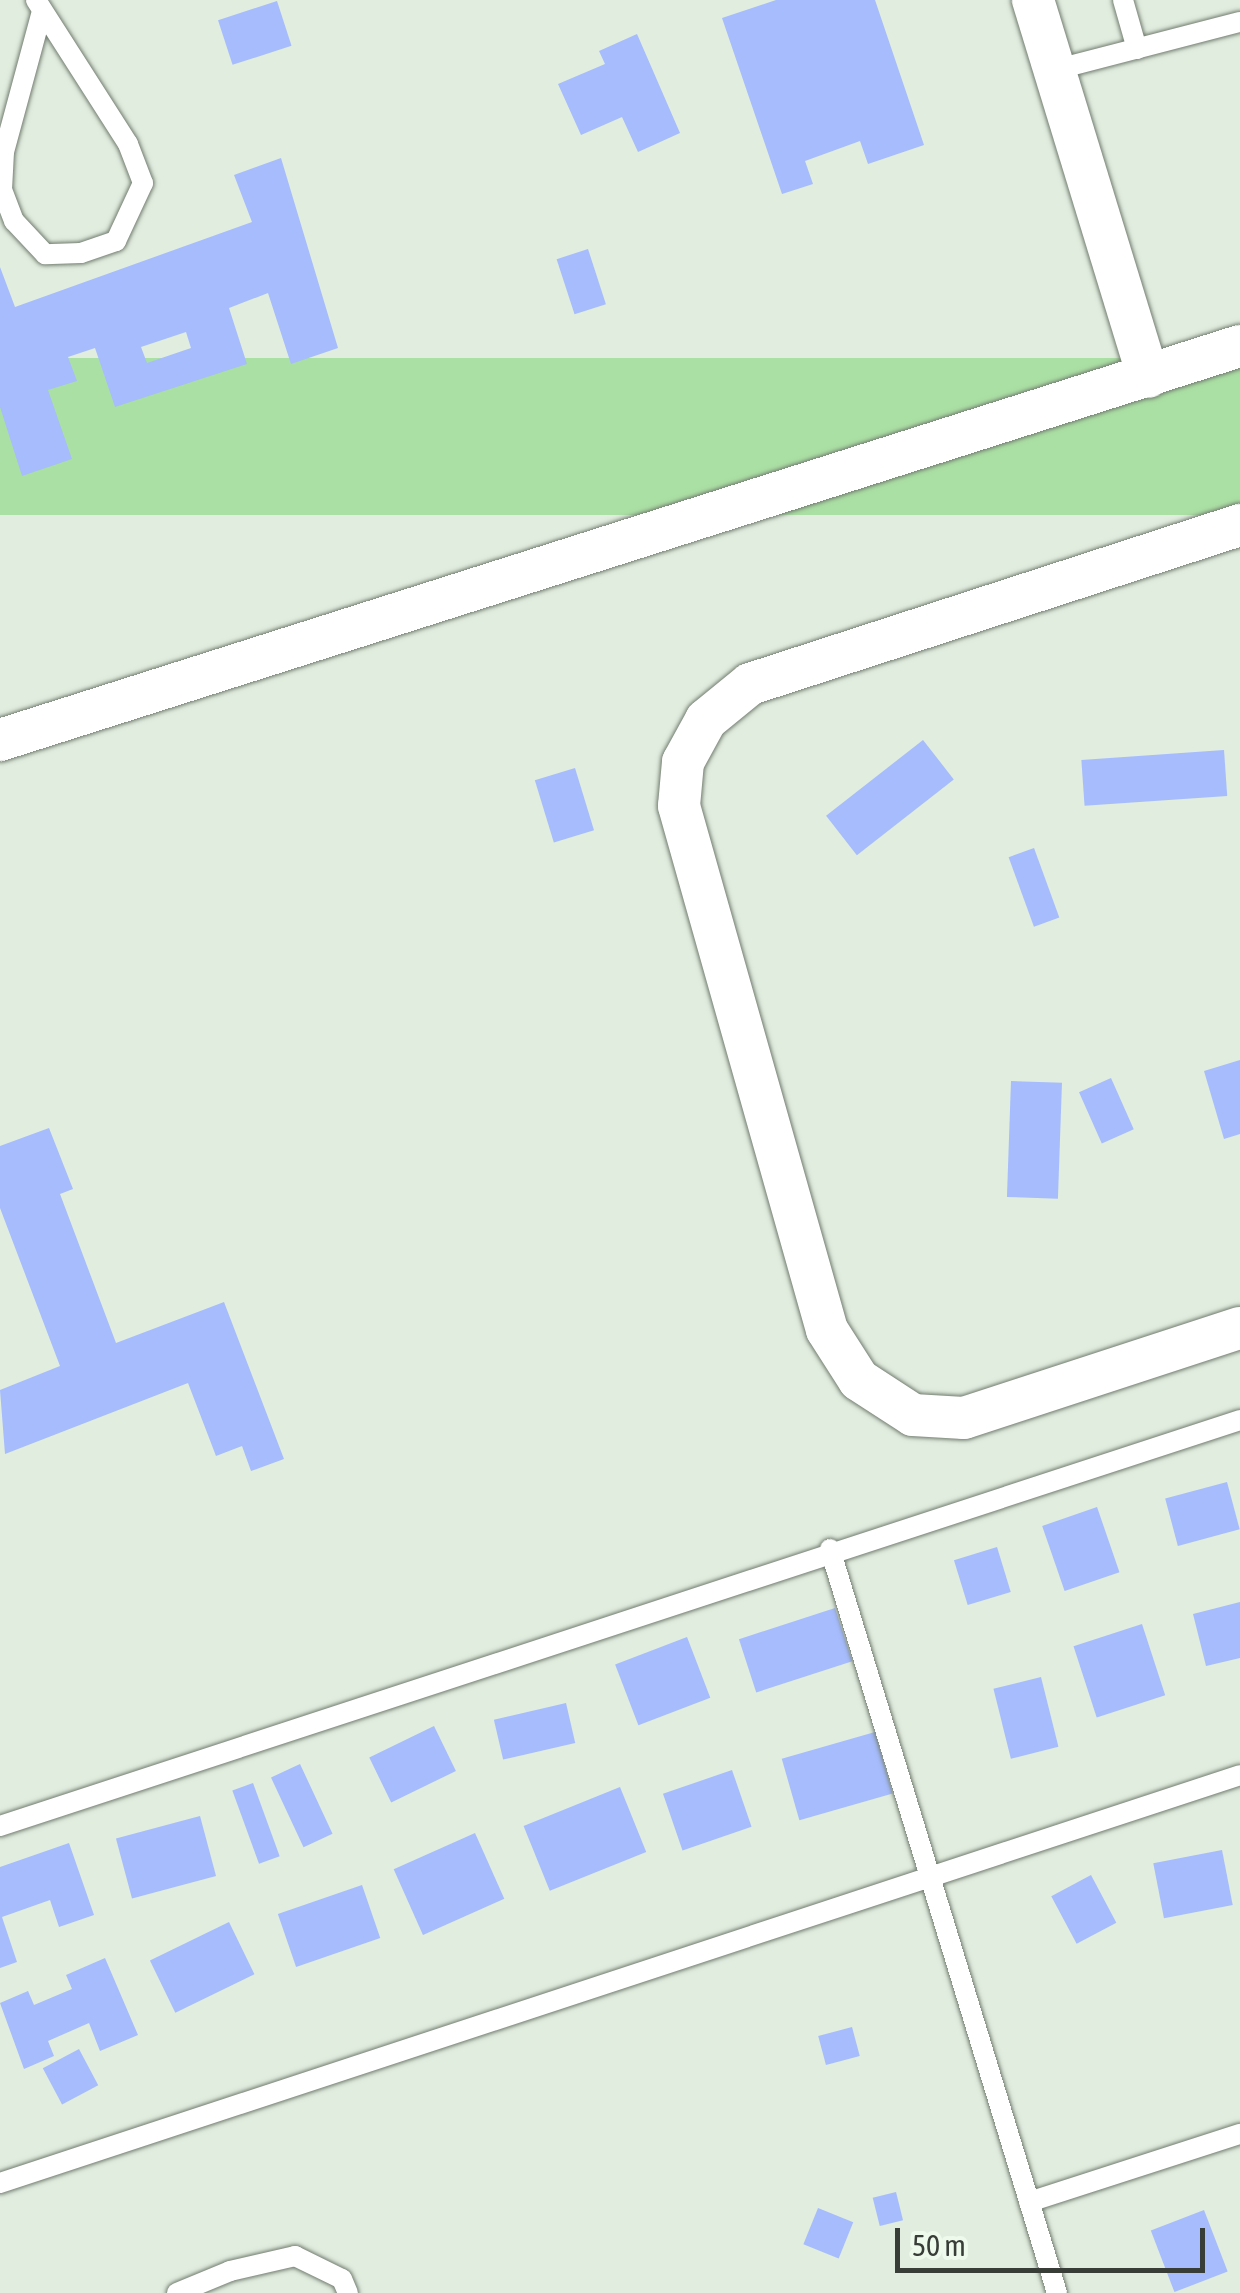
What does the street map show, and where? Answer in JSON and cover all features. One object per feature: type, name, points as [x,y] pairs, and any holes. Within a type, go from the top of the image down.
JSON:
[{"type":"street","points":[[1032,0],[1148,376]]},
{"type":"street","points":[[0,740],[1240,346]]},
{"type":"street","points":[[1240,525],[750,684],[706,720],[683,762],[679,806],[827,1330],[858,1380],[913,1414],[964,1418],[1240,1328]]},
{"type":"lane","points":[[1122,0],[1138,50]]},
{"type":"lane","points":[[39,7],[128,144],[143,183],[116,241],[80,253],[45,254],[14,221],[2,190],[4,152],[39,7]]},
{"type":"lane","points":[[1054,70],[1240,22]]},
{"type":"lane","points":[[0,1826],[830,1549],[1240,1420]]},
{"type":"lane","points":[[830,1549],[1057,2293]]},
{"type":"lane","points":[[0,2183],[1240,1776]]},
{"type":"lane","points":[[1029,2202],[1240,2134]]},
{"type":"lane","points":[[177,2293],[295,2256],[342,2280],[348,2293]]},
{"type":"green space","points":[[0,358],[1240,358],[1240,515],[0,515]]},
{"type":"building","points":[[776,0],[875,0],[924,145],[868,164],[860,141],[805,161],[813,184],[782,194],[722,18]]},
{"type":"building","points":[[277,1],[292,46],[233,65],[218,20]]},
{"type":"building","points":[[637,34],[680,133],[638,152],[622,117],[581,135],[558,84],[605,64],[599,51]]},
{"type":"building","points":[[281,158],[338,348],[291,364],[268,293],[229,308],[247,364],[115,407],[95,348],[68,357],[77,381],[48,390],[72,459],[22,476],[0,407],[0,267],[15,307],[252,222],[234,175]],"holes":[[[186,332],[191,348],[147,363],[141,347]]]},
{"type":"building","points":[[588,249],[606,304],[575,314],[557,259]]},
{"type":"building","points":[[923,740],[954,779],[857,855],[826,816]]},
{"type":"building","points":[[1224,750],[1227,796],[1085,806],[1081,760]]},
{"type":"building","points":[[575,768],[594,830],[554,842],[535,780]]},
{"type":"building","points":[[1034,848],[1059,918],[1034,927],[1009,857]]},
{"type":"building","points":[[1240,1060],[1240,1134],[1224,1139],[1204,1071]]},
{"type":"building","points":[[1111,1078],[1134,1129],[1102,1143],[1079,1092]]},
{"type":"building","points":[[1011,1081],[1062,1083],[1058,1199],[1007,1197]]},
{"type":"building","points":[[49,1128],[73,1189],[60,1194],[116,1343],[224,1302],[284,1459],[251,1471],[242,1446],[216,1456],[188,1383],[5,1454],[0,1390],[60,1366],[0,1208],[0,1146]]},
{"type":"building","points":[[1227,1482],[1240,1529],[1178,1546],[1165,1499]]},
{"type":"building","points":[[1097,1507],[1119,1572],[1065,1591],[1042,1526]]},
{"type":"building","points":[[997,1547],[1011,1592],[968,1605],[954,1560]]},
{"type":"building","points":[[1240,1602],[1240,1658],[1206,1666],[1193,1614]]},
{"type":"building","points":[[835,1608],[852,1661],[756,1692],[739,1639]]},
{"type":"building","points":[[1142,1624],[1165,1695],[1097,1718],[1074,1646]]},
{"type":"building","points":[[687,1637],[710,1698],[638,1725],[615,1665]]},
{"type":"building","points":[[1041,1677],[1058,1747],[1011,1759],[993,1689]]},
{"type":"building","points":[[566,1703],[575,1743],[503,1760],[494,1720]]},
{"type":"building","points":[[434,1726],[456,1771],[391,1803],[369,1758]]},
{"type":"building","points":[[875,1732],[893,1794],[799,1820],[782,1759]]},
{"type":"building","points":[[300,1764],[333,1834],[304,1847],[271,1778]]},
{"type":"building","points":[[732,1770],[752,1827],[683,1850],[663,1794]]},
{"type":"building","points":[[253,1783],[280,1856],[259,1864],[232,1791]]},
{"type":"building","points":[[620,1787],[646,1852],[550,1891],[524,1826]]},
{"type":"building","points":[[200,1816],[216,1876],[132,1898],[116,1839]]},
{"type":"building","points":[[475,1833],[504,1899],[423,1935],[394,1869]]},
{"type":"building","points":[[69,1843],[94,1915],[59,1927],[50,1900],[2,1917],[17,1962],[0,1968],[0,1867]]},
{"type":"building","points":[[1222,1850],[1233,1905],[1164,1918],[1153,1863]]},
{"type":"building","points":[[1091,1875],[1116,1923],[1077,1944],[1051,1896]]},
{"type":"building","points":[[362,1885],[380,1938],[296,1967],[278,1914]]},
{"type":"building","points":[[229,1922],[254,1974],[175,2013],[150,1961]]},
{"type":"building","points":[[105,1958],[138,2035],[100,2051],[89,2023],[48,2041],[54,2056],[24,2069],[0,2003],[28,1991],[34,2005],[72,1989],[66,1975]]},
{"type":"building","points":[[852,2027],[860,2056],[826,2065],[818,2036]]},
{"type":"building","points":[[79,2049],[98,2085],[62,2104],[43,2068]]},
{"type":"building","points":[[896,2192],[903,2220],[880,2226],[873,2198]]},
{"type":"building","points":[[818,2208],[853,2222],[839,2258],[803,2244]]},
{"type":"building","points":[[1204,2210],[1228,2272],[1174,2292],[1151,2230]]}]
